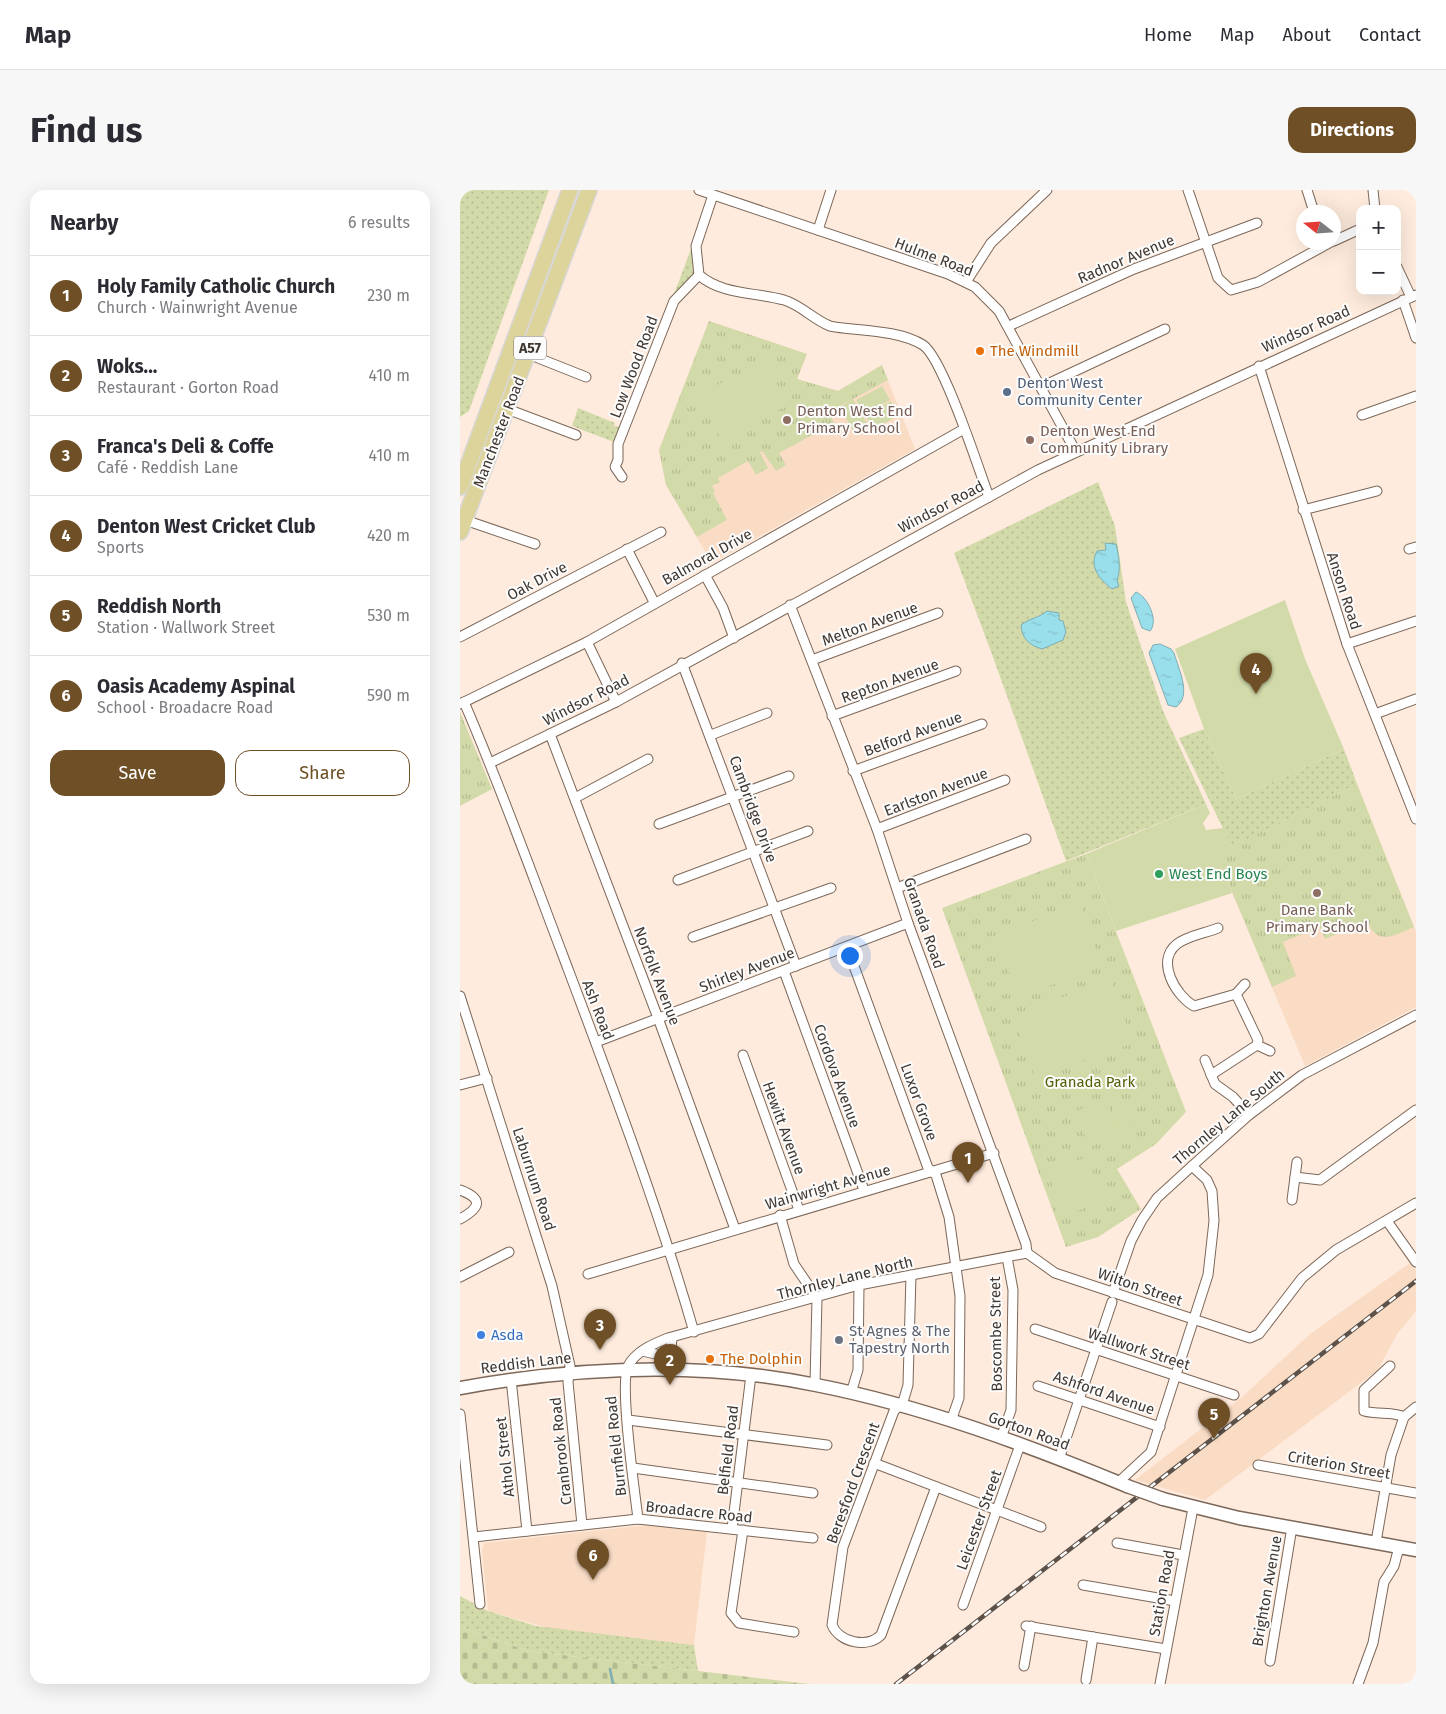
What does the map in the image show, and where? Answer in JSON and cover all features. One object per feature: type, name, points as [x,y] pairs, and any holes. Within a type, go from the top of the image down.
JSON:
[{"type":"highway","name":"Manchester Road","points":[[460,487],[570,190]]},
{"type":"highway","name":"A57","points":[[544,258],[568,219],[579,190]]},
{"type":"highway","name":"Manchester Road","points":[[462,524],[589,190]]},
{"type":"main road","name":"Gorton Road","points":[[626,1370],[669,1363],[815,1384],[851,1392],[1002,1438],[1124,1485],[1192,1508],[1416,1550]]},
{"type":"main road","name":"Reddish Lane","points":[[460,1388],[511,1379],[626,1370]]},
{"type":"street","name":"Hulme Road","points":[[700,190],[966,282],[992,301],[1009,326],[1076,452]]},
{"type":"street","points":[[818,230],[831,190]]},
{"type":"street","points":[[966,282],[991,243],[1047,190]]},
{"type":"street","points":[[1188,190],[1218,278],[1232,290],[1258,282],[1315,250]]},
{"type":"street","points":[[1307,190],[1312,205]]},
{"type":"street","points":[[1373,190],[1375,205]]},
{"type":"street","points":[[713,195],[696,246],[699,275],[710,284],[727,290],[764,295],[788,301],[830,326],[887,333],[923,346],[944,379],[989,497]]},
{"type":"street","name":"Radnor Avenue","points":[[1009,326],[1134,269],[1257,223]]},
{"type":"street","points":[[1341,237],[1356,231]]},
{"type":"street","name":"Low Wood Road","points":[[622,477],[615,468],[618,460],[618,444],[674,301],[699,275]]},
{"type":"street","points":[[1401,276],[1410,297],[1416,338]]},
{"type":"street","name":"Windsor Road","points":[[490,763],[616,702],[682,663],[734,638],[790,605],[1038,470],[1410,297]]},
{"type":"street","points":[[1041,387],[1165,329]]},
{"type":"street","points":[[528,354],[586,377]]},
{"type":"street","name":"Anson Road","points":[[1259,366],[1303,510],[1347,644],[1416,819]]},
{"type":"street","points":[[1362,415],[1416,396]]},
{"type":"street","points":[[507,409],[576,435]]},
{"type":"street","name":"Balmoral Drive","points":[[462,704],[587,642],[654,602],[964,429]]},
{"type":"street","points":[[1303,510],[1377,491]]},
{"type":"street","points":[[462,524],[535,544]]},
{"type":"street","name":"Oak Drive","points":[[460,638],[661,532]]},
{"type":"street","points":[[626,549],[654,602]]},
{"type":"street","points":[[705,575],[724,608],[734,638]]},
{"type":"street","name":"Granada Road","points":[[790,605],[877,830],[908,923],[994,1153],[1026,1244],[1027,1253]]},
{"type":"street","name":"Melton Avenue","points":[[812,660],[938,613]]},
{"type":"street","points":[[1347,644],[1416,621]]},
{"type":"street","points":[[587,642],[616,702]]},
{"type":"street","name":"Cambridge Drive","points":[[682,663],[711,735],[796,966]]},
{"type":"street","name":"Repton Avenue","points":[[832,716],[956,670]]},
{"type":"street","points":[[1375,714],[1416,699]]},
{"type":"street","name":"Ash Road","points":[[462,704],[490,763],[596,1042],[670,1249],[694,1332]]},
{"type":"street","points":[[711,735],[767,713]]},
{"type":"street","name":"Belford Avenue","points":[[853,771],[982,724]]},
{"type":"street","name":"Norfolk Avenue","points":[[550,734],[658,1018],[735,1229]]},
{"type":"street","points":[[575,798],[648,759]]},
{"type":"street","points":[[659,824],[789,776]]},
{"type":"street","name":"Earlston Avenue","points":[[877,830],[1004,780]]},
{"type":"street","points":[[678,880],[808,831]]},
{"type":"street","points":[[897,888],[1026,839]]},
{"type":"street","points":[[693,937],[832,888]]},
{"type":"street","name":"Shirley Avenue","points":[[596,1042],[908,923]]},
{"type":"street","points":[[1218,928],[1177,944],[1169,957],[1169,974],[1175,990],[1194,1006],[1236,994],[1245,984]]},
{"type":"street","name":"Luxor Grove","points":[[847,947],[928,1168],[936,1175],[949,1217],[960,1296],[959,1398],[951,1421]]},
{"type":"street","name":"Cordova Avenue","points":[[784,971],[864,1190]]},
{"type":"street","points":[[1236,994],[1258,1040],[1257,1045]]},
{"type":"street","name":"Laburnum Road","points":[[460,996],[552,1286],[570,1366],[568,1374]]},
{"type":"street","name":"Thornley Lane South","points":[[1059,1460],[1131,1241],[1157,1198],[1249,1115],[1302,1075],[1416,1015]]},
{"type":"street","points":[[1257,1045],[1270,1050]]},
{"type":"street","points":[[1211,1075],[1257,1045]]},
{"type":"street","name":"Hewitt Avenue","points":[[743,1055],[799,1210]]},
{"type":"street","points":[[1205,1060],[1215,1084],[1233,1097],[1249,1115]]},
{"type":"street","points":[[460,1086],[487,1078]]},
{"type":"street","points":[[1295,1177],[1320,1180],[1416,1110]]},
{"type":"street","name":"Wainwright Avenue","points":[[588,1274],[780,1215],[994,1153]]},
{"type":"street","points":[[1292,1200],[1297,1162]]},
{"type":"street","points":[[1124,1485],[1123,1478],[1152,1452],[1208,1274],[1214,1212],[1210,1185],[1192,1166]]},
{"type":"street","points":[[460,1190],[473,1195],[477,1202],[476,1208],[472,1213],[460,1219]]},
{"type":"street","points":[[1415,1261],[1388,1222],[1416,1203]]},
{"type":"street","points":[[780,1215],[794,1264],[818,1298],[815,1384]]},
{"type":"street","name":"Wilton Street","points":[[1027,1253],[1055,1274],[1113,1297],[1250,1338],[1259,1334],[1302,1278],[1336,1250],[1388,1222]]},
{"type":"street","points":[[460,1277],[510,1252]]},
{"type":"street","name":"Thornley Lane North","points":[[626,1370],[642,1351],[662,1341],[859,1285],[1027,1253]]},
{"type":"street","name":"Boscombe Street","points":[[1002,1438],[1011,1410],[1012,1290],[1007,1257]]},
{"type":"street","name":"Beresford Crescent","points":[[911,1275],[908,1385],[900,1406],[894,1411],[842,1547],[832,1625],[835,1632],[841,1638],[869,1642],[881,1636],[936,1487]]},
{"type":"street","points":[[851,1392],[858,1370],[859,1285]]},
{"type":"street","name":"Wallwork Street","points":[[1035,1329],[1234,1395]]},
{"type":"street","points":[[642,1351],[669,1363],[672,1339]]},
{"type":"street","points":[[1390,1366],[1364,1390],[1364,1411],[1380,1415],[1398,1414],[1404,1417]]},
{"type":"street","name":"Burnfield Road","points":[[626,1370],[625,1401],[638,1519]]},
{"type":"street","name":"Cranbrook Road","points":[[568,1374],[582,1525]]},
{"type":"street","name":"Belfield Road","points":[[732,1529],[752,1375]]},
{"type":"street","name":"Athol Street","points":[[511,1379],[527,1531]]},
{"type":"street","name":"Ashford Avenue","points":[[1038,1386],[1160,1427]]},
{"type":"street","points":[[1376,1542],[1391,1455],[1404,1417],[1416,1408]]},
{"type":"street","points":[[460,1414],[480,1604]]},
{"type":"street","points":[[628,1420],[827,1445]]},
{"type":"street","name":"Leicester Street","points":[[963,1604],[1020,1445]]},
{"type":"street","points":[[874,1463],[1041,1527]]},
{"type":"street","name":"Criterion Street","points":[[1258,1465],[1416,1493]]},
{"type":"street","points":[[633,1468],[813,1493]]},
{"type":"street","name":"Station Road","points":[[1160,1684],[1192,1508]]},
{"type":"street","name":"Broadacre Road","points":[[474,1537],[638,1519],[813,1538]]},
{"type":"street","name":"Brighton Avenue","points":[[1270,1661],[1292,1527]]},
{"type":"street","points":[[743,1530],[731,1613],[739,1623],[794,1632]]},
{"type":"street","points":[[1117,1544],[1183,1555]]},
{"type":"street","points":[[1358,1684],[1373,1644],[1384,1582],[1394,1566],[1399,1547]]},
{"type":"street","points":[[1083,1586],[1175,1601]]},
{"type":"street","points":[[1024,1666],[1028,1626],[1166,1649]]},
{"type":"street","points":[[1086,1680],[1093,1637]]},
{"type":"shaded area","name":"Denton West End Primary School","points":[[709,321],[807,354],[797,379],[838,391],[882,365],[915,449],[712,563],[666,485],[659,450]]},
{"type":"shaded area","name":"Dane Bank Primary School","points":[[1357,784],[1416,932],[1416,1007],[1305,1066],[1216,854]]},
{"type":"shaded area","points":[[1410,1263],[1416,1270],[1416,1311],[1397,1334],[1378,1370],[1205,1500],[1135,1480],[1242,1397],[1310,1334]]},
{"type":"shaded area","points":[[647,1525],[707,1532],[694,1645],[555,1630],[488,1611],[482,1550],[484,1543]]},
{"type":"green space","points":[[460,190],[549,190],[469,411],[460,417]]},
{"type":"green space","points":[[691,249],[696,272],[674,294]]},
{"type":"green space","points":[[709,321],[807,354],[797,379],[838,391],[882,365],[888,380],[829,412],[834,423],[779,453],[786,465],[776,471],[762,451],[760,452],[768,468],[756,475],[748,461],[718,478],[720,482],[712,486],[715,492],[713,493],[727,520],[697,537],[666,485],[659,450]]},
{"type":"green space","points":[[766,361],[787,406],[720,438],[699,394]]},
{"type":"green space","points":[[882,386],[890,400],[864,414],[856,400]]},
{"type":"green space","points":[[853,399],[868,425],[854,433],[840,407]]},
{"type":"green space","points":[[891,401],[899,415],[873,430],[865,415]]},
{"type":"green space","points":[[578,408],[615,423],[614,426],[620,427],[614,442],[572,426]]},
{"type":"green space","points":[[1098,482],[1115,526],[1126,602],[1163,711],[1206,804],[1066,861],[954,553]]},
{"type":"green space","points":[[1285,600],[1305,659],[1344,749],[1236,799],[1204,729],[1175,649]]},
{"type":"green space","points":[[460,712],[492,789],[460,806]]},
{"type":"green space","points":[[1204,729],[1236,799],[1344,749],[1357,784],[1232,847],[1179,738]]},
{"type":"green space","points":[[1357,784],[1414,927],[1394,936],[1382,937],[1372,930],[1367,922],[1325,939],[1320,927],[1283,942],[1296,976],[1272,987],[1216,854]]},
{"type":"green space","name":"West End Boys","points":[[1206,804],[1210,813],[1203,823],[1206,830],[1224,828],[1232,847],[1216,854],[1232,893],[1116,931],[1086,854]]},
{"type":"green space","name":"Granada Park","points":[[1086,854],[1186,1112],[1156,1144],[1117,1169],[1141,1209],[1098,1237],[1066,1247],[942,908]]},
{"type":"green space","points":[[1081,904],[1102,967],[1017,997],[996,934]]},
{"type":"green space","points":[[1111,980],[1133,1043],[1035,1077],[1013,1015]]},
{"type":"green space","points":[[1106,1100],[1119,1136],[1089,1147],[1076,1111]]},
{"type":"green space","points":[[1122,1100],[1132,1126],[1120,1130],[1111,1104]]},
{"type":"green space","points":[[1087,1157],[1104,1201],[1063,1216],[1048,1172]]},
{"type":"green space","points":[[460,1596],[488,1611],[536,1626],[694,1645],[698,1671],[528,1651],[460,1627]]},
{"type":"green space","points":[[460,1627],[528,1651],[809,1684],[460,1684]]},
{"type":"water","points":[[1105,543],[1116,544],[1118,554],[1117,581],[1119,586],[1112,589],[1096,572],[1094,562],[1097,551],[1106,550]]},
{"type":"water","points":[[1136,592],[1145,599],[1151,610],[1153,621],[1150,631],[1142,628],[1131,598]]},
{"type":"water","points":[[1047,611],[1059,613],[1059,620],[1063,621],[1066,632],[1063,640],[1042,649],[1033,646],[1027,641],[1021,625]]},
{"type":"water","points":[[1160,644],[1171,649],[1174,653],[1183,682],[1183,696],[1181,702],[1176,707],[1168,705],[1149,653],[1153,645]]},
{"type":"waterway","points":[[610,1669],[613,1684]]},
{"type":"railway","points":[[896,1684],[1416,1281]]},
{"type":"place","name":"The Windmill","points":[[980,351]]},
{"type":"place","name":"Denton West Community Center","points":[[1007,392]]},
{"type":"place","name":"Denton West End Primary School","points":[[787,420]]},
{"type":"place","name":"Denton West End Community Library","points":[[1030,440]]},
{"type":"place","name":"Denton West Cricket Club","points":[[1256,694]]},
{"type":"place","name":"West End Boys","points":[[1159,874]]},
{"type":"place","name":"Dane Bank Primary School","points":[[1317,893]]},
{"type":"place","name":"Holy Family Catholic Church","points":[[968,1183]]},
{"type":"place","name":"Asda","points":[[481,1335]]},
{"type":"place","name":"St Agnes & The Tapestry North","points":[[839,1340]]},
{"type":"place","name":"Franca's Deli & Coffe","points":[[600,1350]]},
{"type":"place","name":"The Dolphin","points":[[710,1359]]},
{"type":"place","name":"Woks...","points":[[670,1385]]},
{"type":"place","name":"Reddish North","points":[[1214,1439]]},
{"type":"place","name":"Oasis Academy Aspinal","points":[[593,1580]]}]
